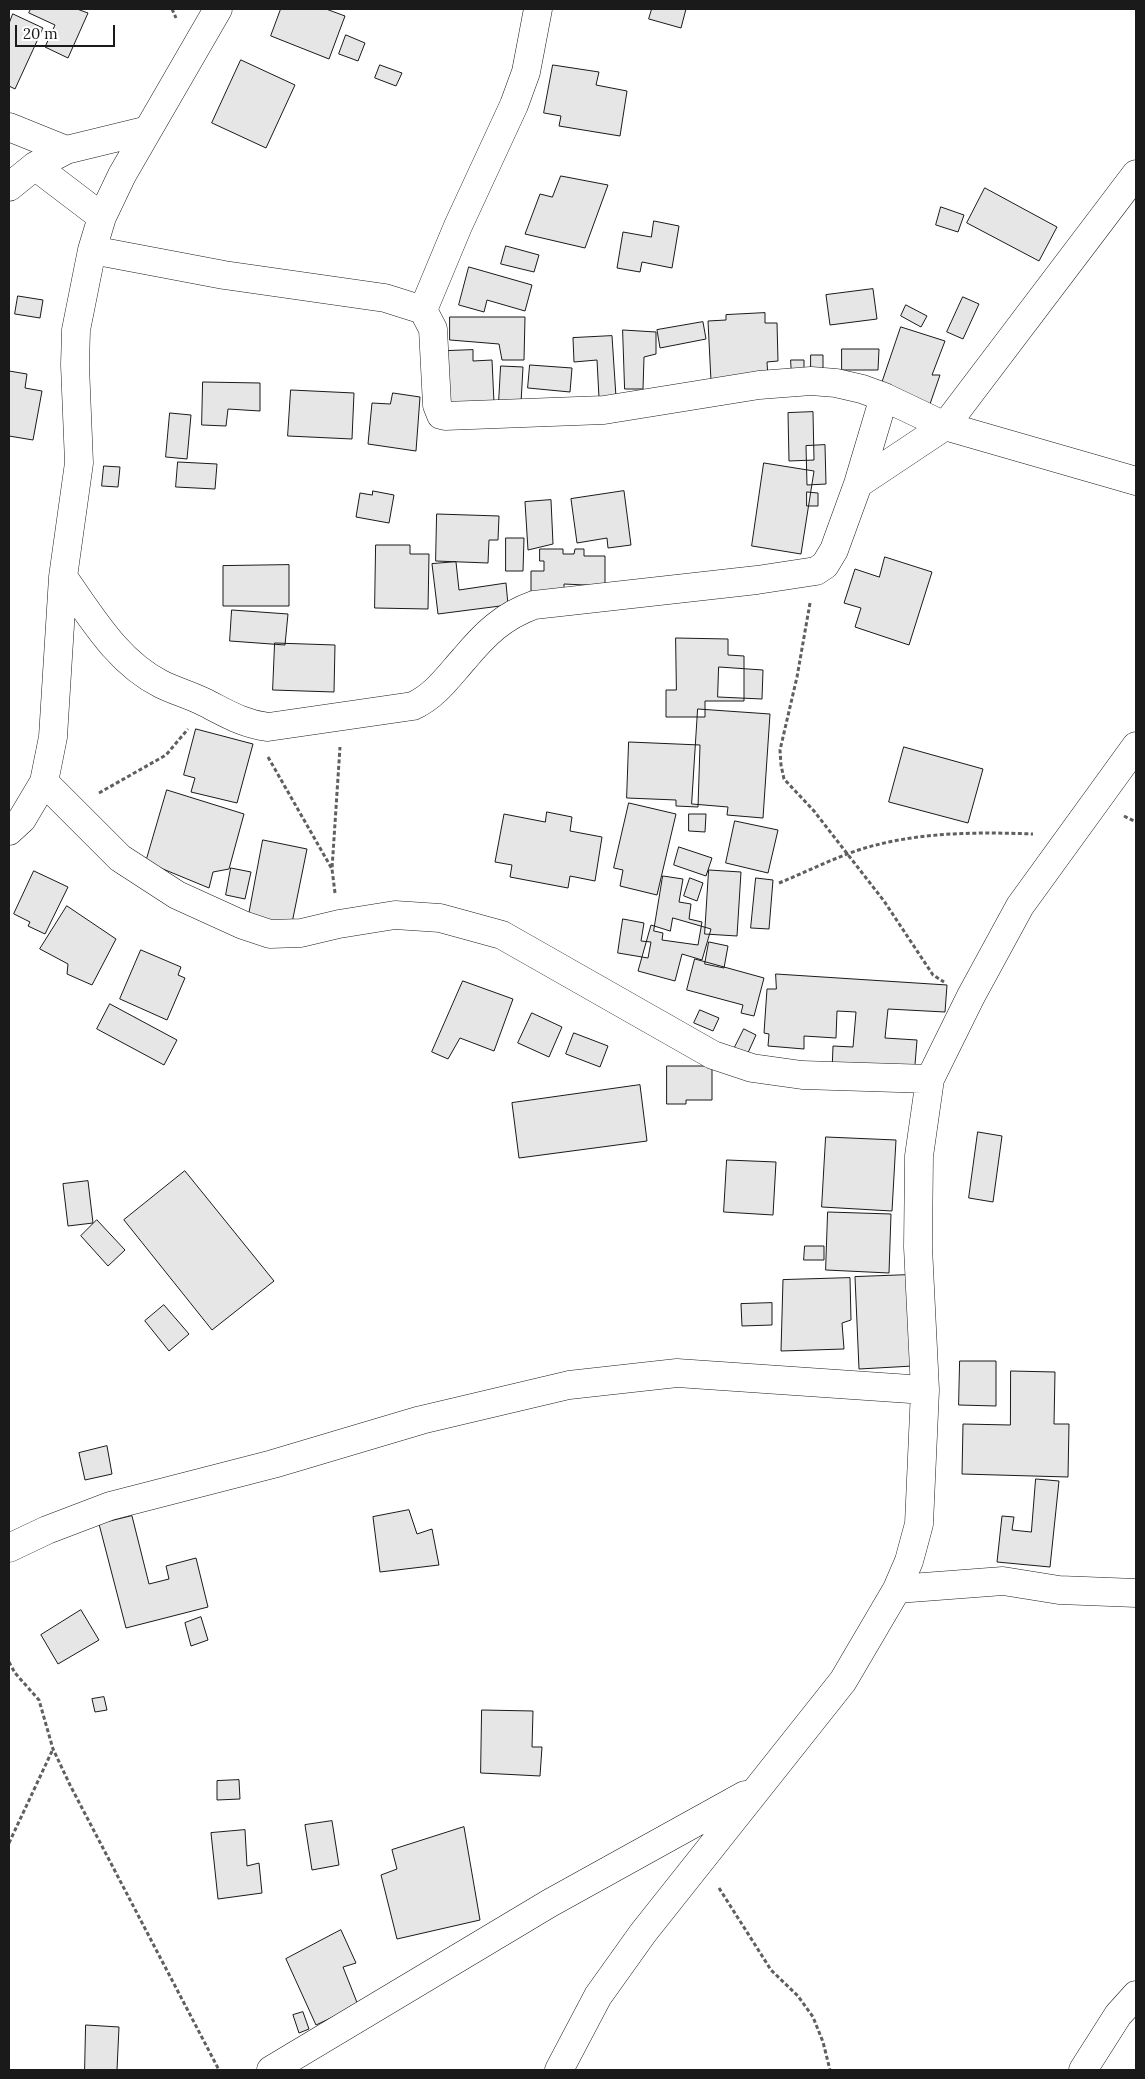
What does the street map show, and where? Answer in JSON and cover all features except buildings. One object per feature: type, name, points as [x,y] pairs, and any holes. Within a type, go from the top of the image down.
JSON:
[{"type":"street","points":[[9,831],[22,818],[44,782],[53,737],[64,577],[79,463],[75,365],[76,330],[92,250],[102,217],[122,175],[218,9]]},
{"type":"street","points":[[423,310],[458,226],[514,105],[526,72],[538,9]]},
{"type":"street","points":[[9,127],[66,150]]},
{"type":"street","points":[[9,187],[35,166],[66,150],[148,130]]},
{"type":"street","points":[[35,166],[102,217]]},
{"type":"street","points":[[858,484],[945,426],[1136,174]]},
{"type":"street","points":[[92,250],[224,275],[385,298],[423,310],[433,329],[437,405],[441,415],[445,416],[604,410],[759,385],[812,381],[836,383],[862,389],[884,397],[945,426],[1136,481]]},
{"type":"street","points":[[64,577],[110,642],[135,667],[160,684],[250,724],[268,726],[413,706],[426,700],[494,626],[515,612],[534,605],[757,580],[816,571],[825,565],[834,550],[858,484],[884,397]]},
{"type":"street","points":[[559,2070],[598,1996],[643,1933],[701,1858],[843,1681],[897,1589],[909,1561],[919,1524],[925,1390],[918,1247],[919,1156],[930,1079],[971,996],[1020,906],[1136,746]]},
{"type":"street","points":[[44,782],[120,858],[177,895],[243,925],[270,934],[301,933],[339,924],[395,915],[440,918],[502,935],[713,1055],[752,1068],[802,1074],[930,1079]]},
{"type":"street","points":[[9,1548],[47,1530],[110,1506],[273,1464],[421,1420],[569,1385],[677,1373],[925,1390]]},
{"type":"street","points":[[897,1589],[1003,1580],[1058,1590],[1136,1593]]},
{"type":"street","points":[[271,2070],[550,1903],[757,1789]]},
{"type":"street","points":[[1083,2070],[1118,2015],[1136,1995]]},
{"type":"path","points":[[816,571],[798,677],[780,750],[780,765],[784,779],[814,811],[884,900],[933,975],[971,996]]},
{"type":"path","points":[[69,808],[166,755],[189,728],[220,711]]},
{"type":"path","points":[[339,924],[332,869],[342,717]]},
{"type":"path","points":[[250,724],[332,869]]},
{"type":"path","points":[[779,883],[876,845],[930,836],[984,832],[1072,835]]},
{"type":"path","points":[[9,1662],[15,1674],[39,1700],[54,1749],[219,2070]]},
{"type":"path","points":[[9,1843],[54,1749]]},
{"type":"path","points":[[701,1858],[770,1970],[798,1996],[813,2017],[830,2070]]}]
